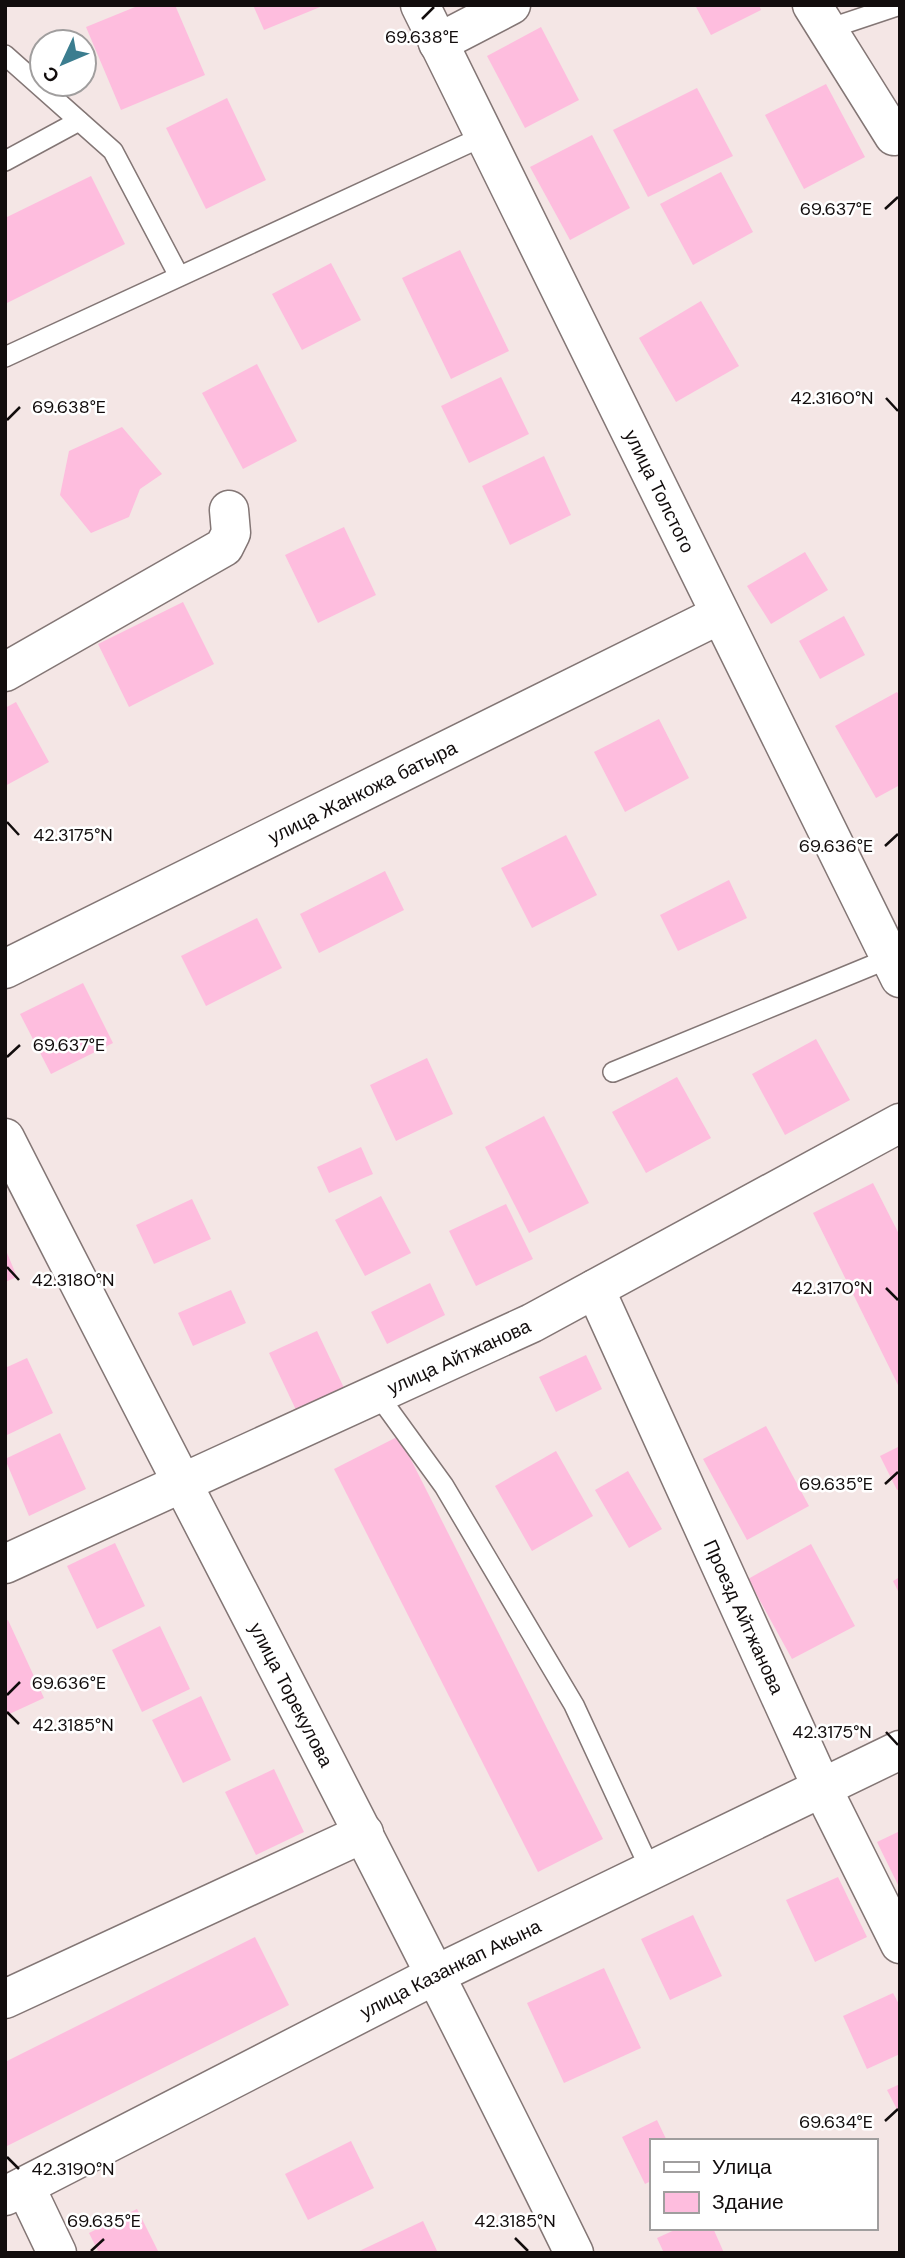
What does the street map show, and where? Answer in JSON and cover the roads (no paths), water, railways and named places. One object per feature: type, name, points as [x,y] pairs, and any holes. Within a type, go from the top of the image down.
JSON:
[{"type":"street","name":"улица Толстого","points":[[420,5],[895,968]]},
{"type":"street","points":[[438,43],[511,5]]},
{"type":"street","points":[[818,18],[894,136]]},
{"type":"street","points":[[5,672],[224,547],[231,533],[229,510]]},
{"type":"street","name":"улица Жанкожа батыра","points":[[5,969],[719,615]]},
{"type":"street","name":"улица Айтжанова","points":[[5,1564],[182,1486],[532,1323],[900,1123]]},
{"type":"street","name":"улица Торекулова","points":[[5,1138],[182,1486],[437,1974],[574,2253]]},
{"type":"street","name":"Проезд Айтжанова","points":[[595,1289],[822,1788],[900,1944]]},
{"type":"street","name":"улица Казанкап Акына","points":[[15,2191],[437,1974],[900,1750]]},
{"type":"street","points":[[5,1999],[364,1833]]},
{"type":"street","points":[[15,2191],[57,2253]]},
{"type":"lane","points":[[818,18],[900,5]]},
{"type":"lane","points":[[5,55],[113,150],[179,276]]},
{"type":"lane","points":[[5,161],[79,121]]},
{"type":"lane","points":[[5,357],[484,136]]},
{"type":"lane","points":[[613,1072],[895,968]]},
{"type":"lane","points":[[378,1395],[444,1486],[574,1705],[651,1871]]}]
